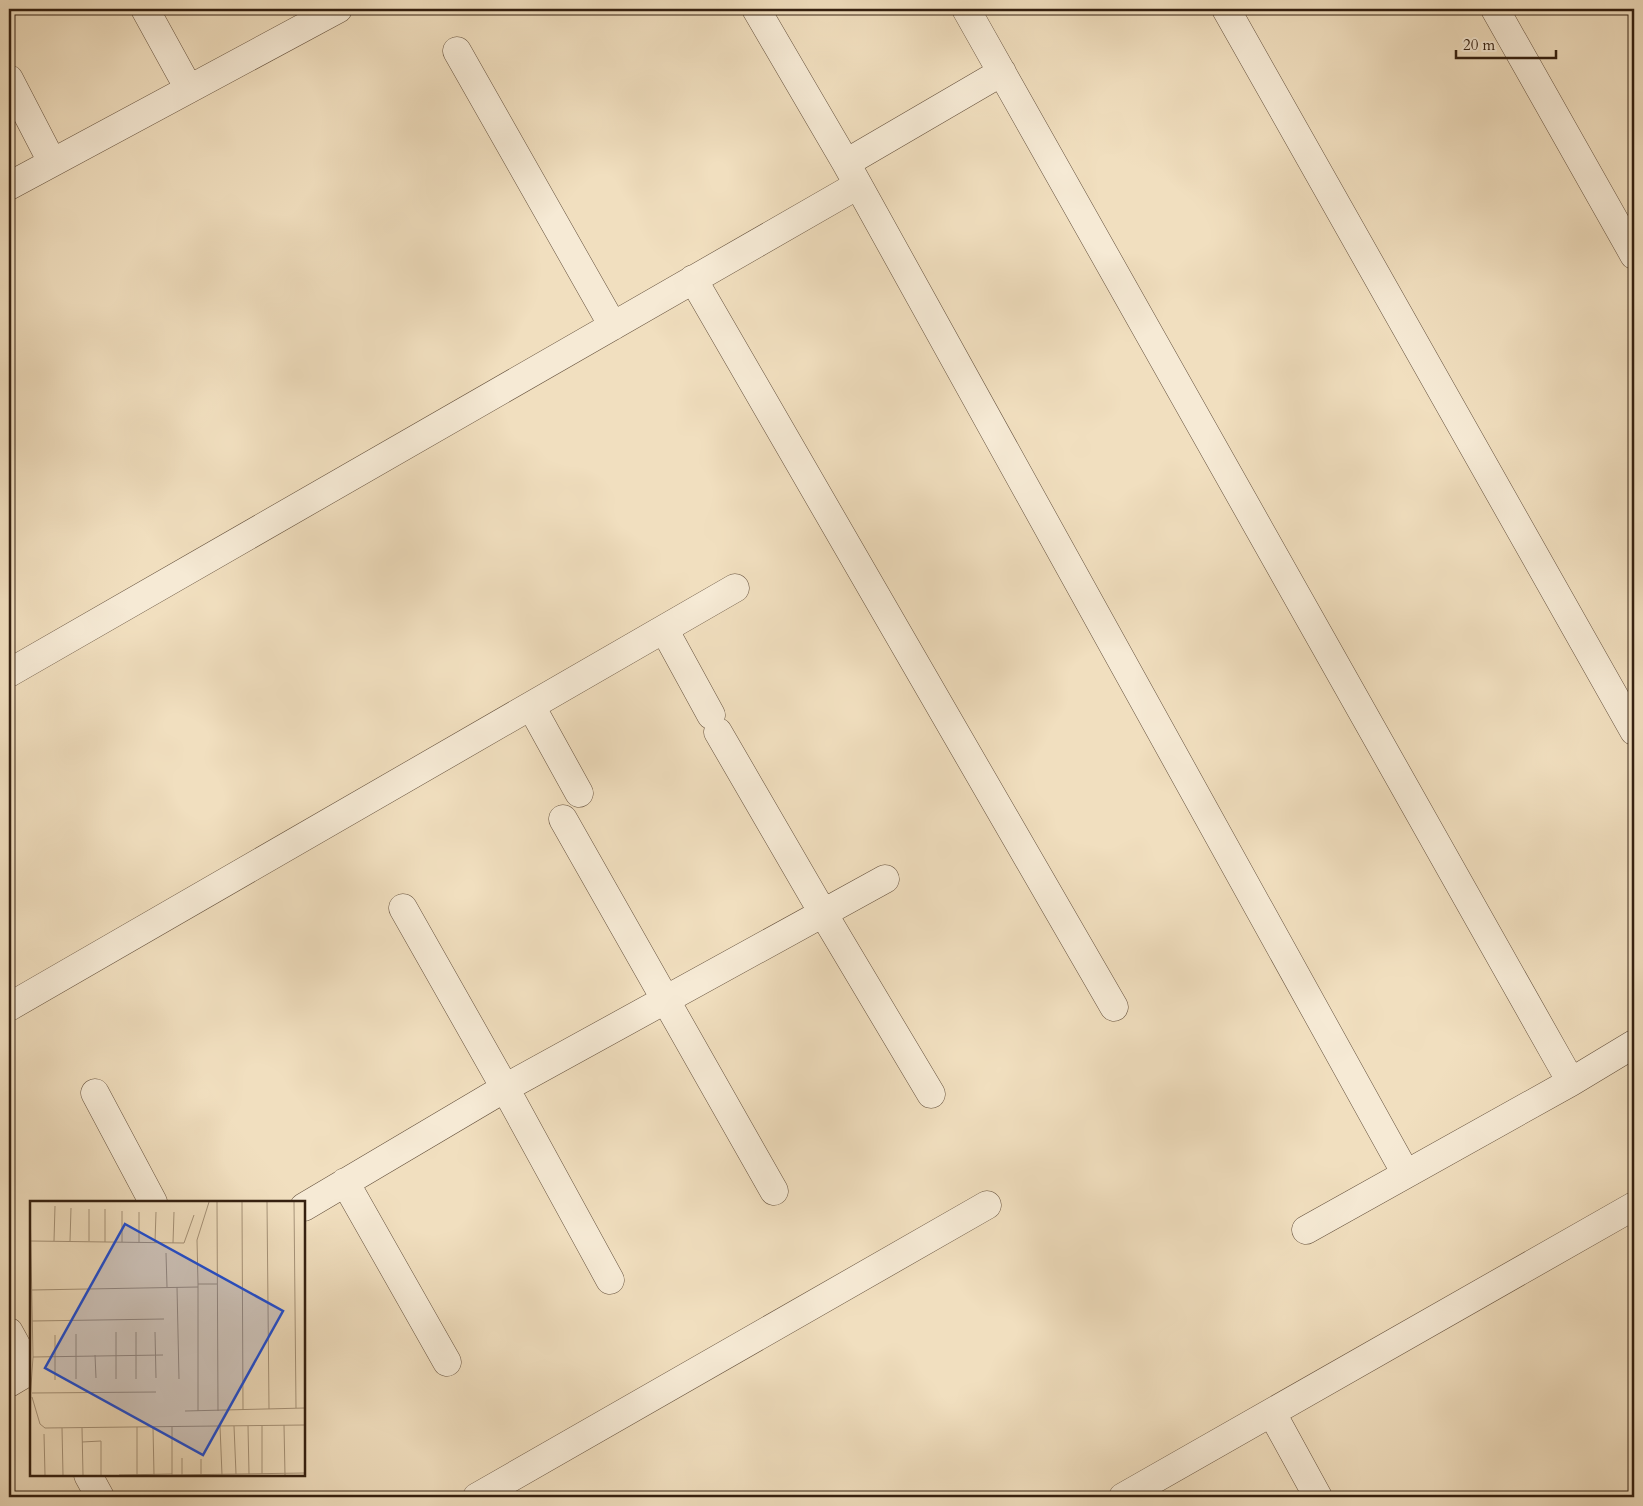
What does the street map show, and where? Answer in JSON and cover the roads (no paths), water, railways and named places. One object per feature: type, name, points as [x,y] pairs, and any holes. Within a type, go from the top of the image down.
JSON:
[{"type":"street","points":[[145,9],[189,89]]},
{"type":"street","points":[[756,9],[852,174],[1406,1174]]},
{"type":"street","points":[[966,9],[1571,1082]]},
{"type":"street","points":[[1226,9],[1634,731]]},
{"type":"street","points":[[1495,9],[1634,255]]},
{"type":"street","points":[[9,186],[189,89],[324,12]]},
{"type":"street","points":[[457,51],[613,326]]},
{"type":"street","points":[[9,673],[693,279],[1002,72]]},
{"type":"street","points":[[9,79],[52,162]]},
{"type":"street","points":[[693,279],[1114,1007]]},
{"type":"street","points":[[9,1007],[735,588]]},
{"type":"street","points":[[664,629],[715,724],[823,913],[931,1094]]},
{"type":"street","points":[[531,706],[579,792]]},
{"type":"street","points":[[563,819],[774,1191]]},
{"type":"street","points":[[305,1206],[505,1088],[886,879]]},
{"type":"street","points":[[403,908],[505,1088],[610,1280]]},
{"type":"street","points":[[1306,1230],[1571,1082],[1634,1044]]},
{"type":"street","points":[[96,1094],[152,1201]]},
{"type":"street","points":[[345,1182],[447,1362]]},
{"type":"street","points":[[477,1497],[987,1205]]},
{"type":"street","points":[[1123,1497],[1634,1206]]},
{"type":"street","points":[[9,1332],[25,1374]]},
{"type":"street","points":[[1272,1413],[1318,1497]]},
{"type":"street","points":[[89,1476],[100,1497]]}]
